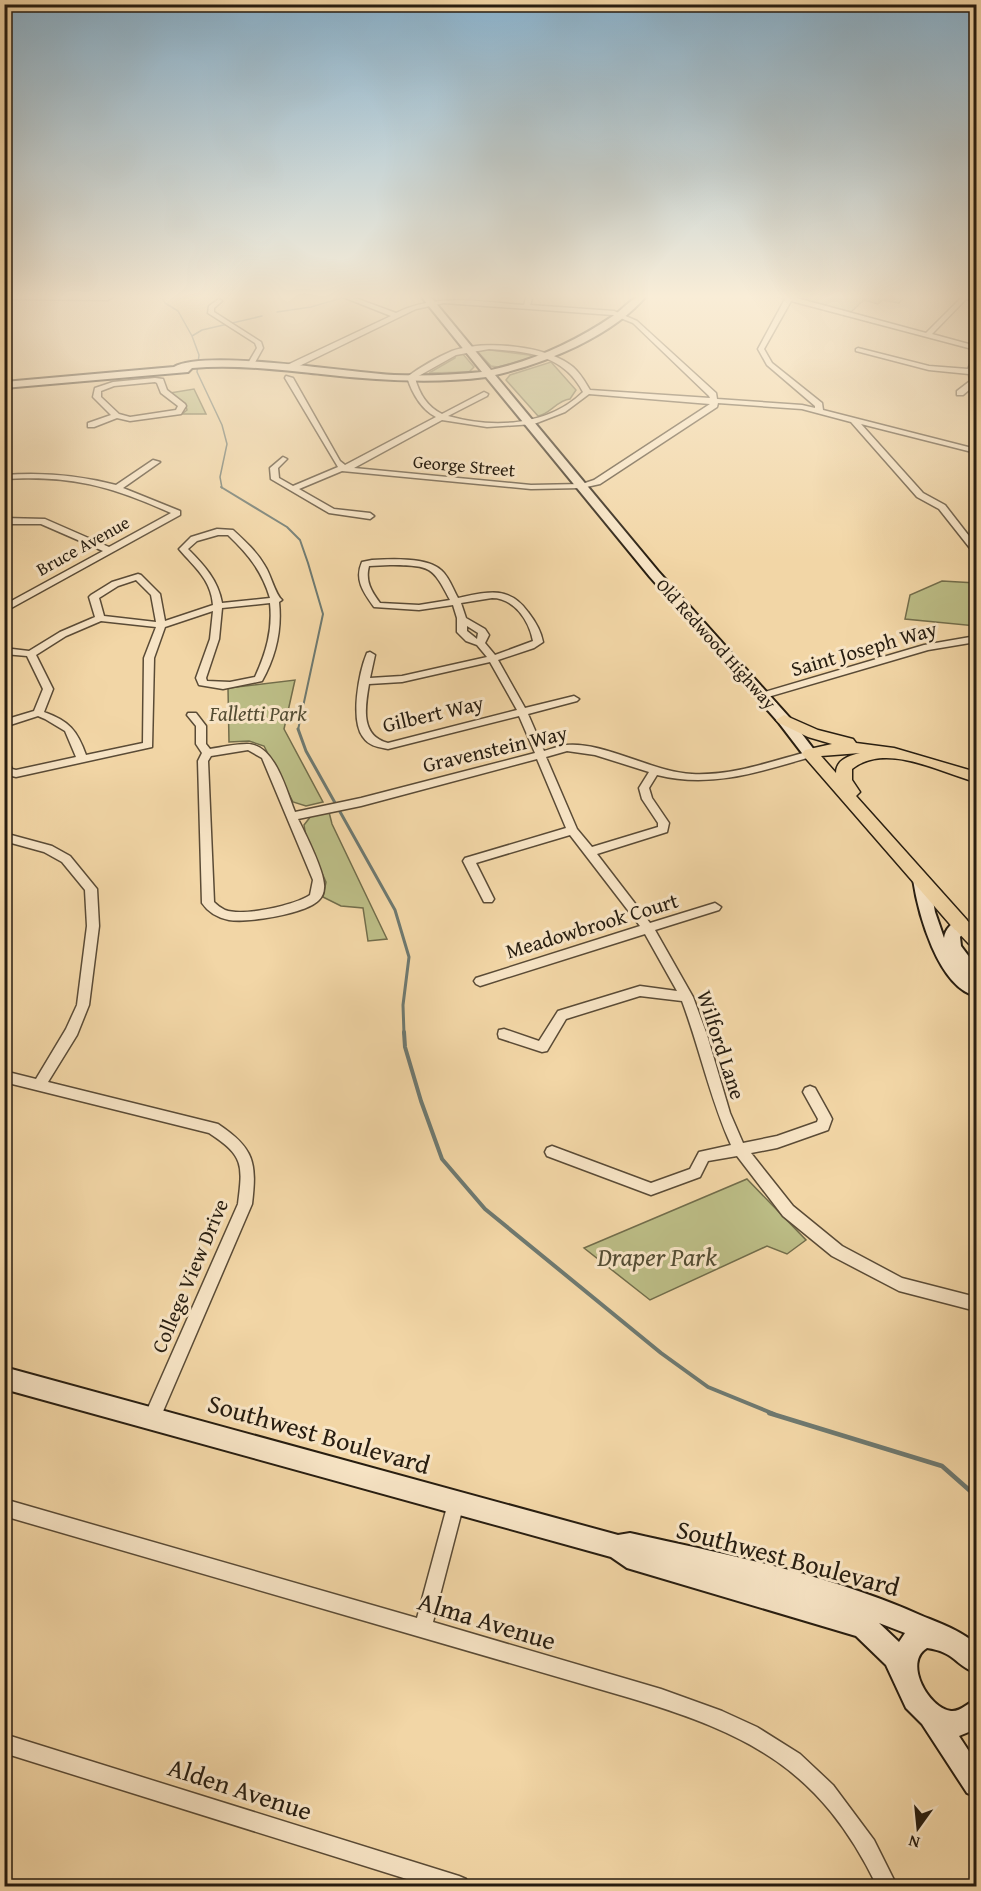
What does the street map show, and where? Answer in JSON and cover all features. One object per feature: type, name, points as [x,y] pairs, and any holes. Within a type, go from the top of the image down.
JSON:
[{"type":"main road","points":[[4,385],[36,383]]},
{"type":"main road","name":"Old Redwood Highway","points":[[496,383],[654,574],[784,720],[810,754],[969,931]]},
{"type":"main road","points":[[784,720],[813,734],[976,777]]},
{"type":"main road","points":[[810,754],[840,747],[881,751]]},
{"type":"main road","points":[[866,817],[844,780],[844,767],[853,760],[881,751]]},
{"type":"main road","points":[[921,879],[934,939],[960,976],[976,990]]},
{"type":"main road","points":[[969,931],[952,935],[953,948],[976,977]]},
{"type":"main road","name":"Southwest Boulevard","points":[[4,1378],[618,1547],[640,1547],[824,1592],[894,1615],[972,1652]]},
{"type":"main road","name":"Southwest Boulevard","points":[[618,1547],[627,1556],[742,1592],[857,1623],[872,1632],[886,1645],[904,1671],[910,1692],[922,1709],[931,1716],[976,1784]]},
{"type":"main road","points":[[904,1671],[908,1651],[914,1642],[927,1635],[939,1636]]},
{"type":"main road","points":[[931,1716],[952,1724],[976,1718]]},
{"type":"street","points":[[106,383],[100,388],[97,397],[116,416]]},
{"type":"street","points":[[91,425],[116,416],[130,419],[175,414],[182,406],[164,391],[160,383]]},
{"type":"street","points":[[294,383],[337,462],[344,469]]},
{"type":"street","points":[[413,383],[431,411],[448,420],[529,423],[546,419],[587,392],[819,410],[855,422],[976,451]]},
{"type":"street","points":[[584,383],[587,392]]},
{"type":"street","points":[[582,486],[597,482],[632,461],[714,405],[713,395],[700,383]]},
{"type":"street","points":[[792,383],[819,405],[819,410]]},
{"type":"street","points":[[960,393],[972,383]]},
{"type":"street","points":[[294,488],[329,472],[344,469],[484,394]]},
{"type":"street","points":[[855,422],[920,495],[942,507],[976,550]]},
{"type":"street","points":[[283,459],[276,465],[273,474],[275,479],[338,513],[370,516]]},
{"type":"street","points":[[4,477],[72,476],[118,486],[156,462]]},
{"type":"street","name":"George Street","points":[[344,469],[531,487],[582,486]]},
{"type":"street","name":"Bruce Avenue","points":[[4,609],[177,513],[118,486]]},
{"type":"street","points":[[4,521],[42,521],[109,550]]},
{"type":"street","points":[[217,532],[230,532],[259,559],[277,600],[277,632],[271,656],[259,679],[212,685],[202,683],[201,678],[219,626],[218,606],[207,574],[183,549],[194,539],[217,532]]},
{"type":"street","name":"Wilford Lane","points":[[455,602],[432,607],[377,605],[362,580],[365,564],[376,562],[434,569],[443,577],[455,602],[463,620],[482,631],[484,635],[480,643],[492,657],[522,711],[572,830],[649,930],[687,997],[701,1035],[723,1113],[739,1148],[788,1211],[837,1251],[899,1284],[976,1304]]},
{"type":"street","points":[[4,762],[7,771],[16,774],[148,745],[149,658],[161,625],[155,594],[138,577],[115,584],[94,597],[100,618]]},
{"type":"street","points":[[365,681],[408,678],[534,646],[538,642],[538,635],[515,602],[508,597],[498,596],[455,602]]},
{"type":"street","points":[[4,651],[31,654],[63,634],[100,618],[161,625],[218,606],[277,600]]},
{"type":"street","name":"Saint Joseph Way","points":[[762,696],[927,648],[976,639]]},
{"type":"street","points":[[31,654],[48,689],[38,713]]},
{"type":"street","name":"Gilbert Way","points":[[370,655],[360,724],[369,740],[378,746],[387,746],[522,711]]},
{"type":"street","points":[[522,711],[574,699]]},
{"type":"street","points":[[4,724],[38,713],[59,720],[72,730],[82,760]]},
{"type":"street","points":[[192,715],[201,726],[201,744],[207,753],[202,771],[208,903],[218,913],[233,916],[302,906],[315,898],[319,880],[294,816],[266,756],[248,747],[207,753]]},
{"type":"street","name":"Gravenstein Way","points":[[294,816],[361,802],[567,748],[602,751],[676,775],[715,778],[810,754]]},
{"type":"street","points":[[590,852],[663,829],[664,823],[647,799],[644,788],[655,770]]},
{"type":"street","points":[[488,899],[469,861],[572,830]]},
{"type":"street","points":[[4,837],[48,849],[66,859],[91,889],[93,926],[83,1005],[72,1031],[40,1084]]},
{"type":"street","name":"Meadowbrook Court","points":[[480,981],[649,930],[715,907]]},
{"type":"street","points":[[504,1034],[542,1047],[562,1015],[640,991],[687,997]]},
{"type":"street","name":"College View Drive","points":[[4,1076],[213,1128],[241,1148],[249,1173],[245,1204],[152,1417]]},
{"type":"street","points":[[552,1152],[651,1189],[694,1173],[704,1156],[777,1142],[823,1125],[825,1119],[810,1092]]},
{"type":"street","points":[[423,1628],[456,1503]]},
{"type":"street","name":"Alma Avenue","points":[[4,1507],[423,1628],[723,1719],[778,1749],[828,1796],[859,1836],[877,1865],[887,1887]]},
{"type":"street","name":"Alden Avenue","points":[[4,1743],[459,1887]]},
{"type":"green space","points":[[509,383],[570,383],[576,390],[570,399],[538,416]]},
{"type":"green space","points":[[194,389],[206,414],[182,414],[187,410],[186,406],[170,393]]},
{"type":"green space","points":[[942,581],[976,583],[976,626],[905,619],[910,595]]},
{"type":"green space","name":"Falletti Park","points":[[295,680],[284,729],[323,802],[306,806],[293,802],[264,746],[249,741],[229,742],[228,688]]},
{"type":"green space","points":[[329,812],[332,824],[387,939],[368,941],[363,908],[341,906],[323,897],[326,882],[306,837],[304,825],[311,816]]},
{"type":"green space","name":"Draper Park","points":[[747,1179],[806,1240],[787,1254],[767,1246],[650,1300],[584,1248]]},
{"type":"waterway","points":[[202,383],[222,425],[227,444],[220,477],[222,488]]},
{"type":"waterway","points":[[222,488],[287,527],[300,540],[308,563],[323,614],[298,729]]},
{"type":"waterway","points":[[298,729],[306,751],[395,910],[409,957],[403,1005],[404,1034]]},
{"type":"waterway","points":[[404,1032],[405,1047],[421,1101],[442,1159],[485,1209],[661,1353],[708,1387],[774,1414]]},
{"type":"waterway","points":[[769,1413],[942,1466],[976,1496]]}]
